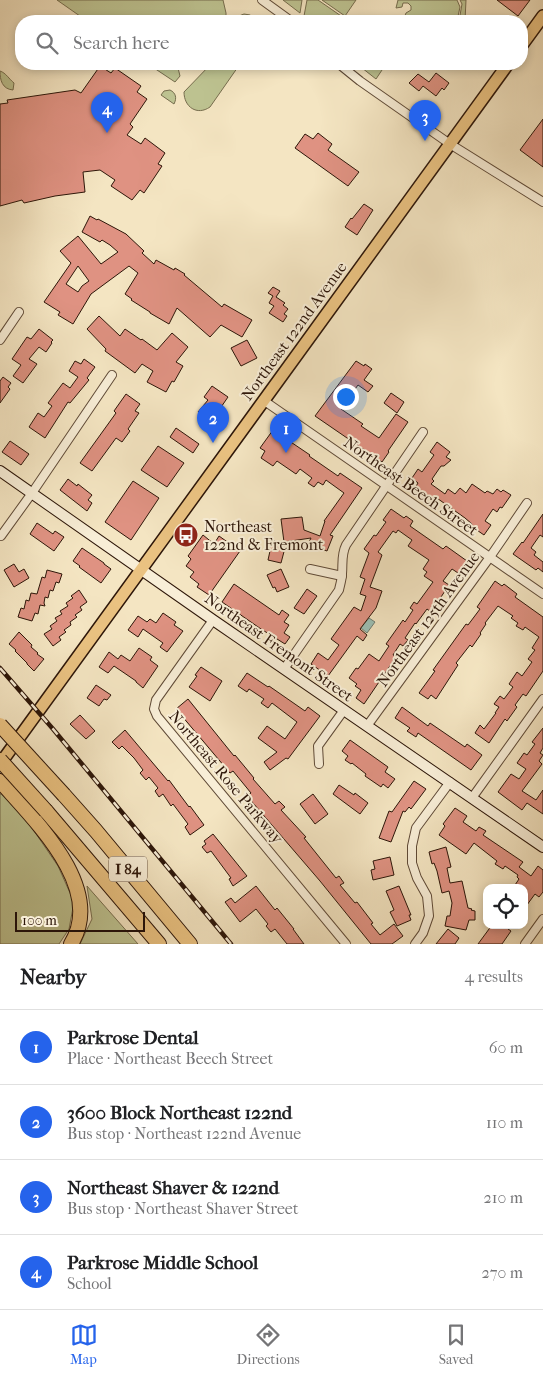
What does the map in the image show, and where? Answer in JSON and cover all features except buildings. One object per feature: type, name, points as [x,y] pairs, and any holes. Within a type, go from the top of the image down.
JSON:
[{"type":"highway","name":"I 84","points":[[0,725],[109,846],[190,944]]},
{"type":"highway","name":"I 84","points":[[0,762],[46,811],[159,944]]},
{"type":"highway","points":[[0,781],[35,821],[63,859],[75,883],[80,903],[80,914],[79,925],[71,944]]},
{"type":"main road","points":[[528,37],[543,16]]},
{"type":"main road","name":"Northeast 122nd Avenue","points":[[0,762],[504,70]]},
{"type":"street","points":[[262,0],[283,15]]},
{"type":"street","points":[[346,70],[450,144],[543,202]]},
{"type":"street","points":[[0,340],[19,312]]},
{"type":"street","points":[[1,536],[112,375]]},
{"type":"street","name":"Northeast Beech Street","points":[[263,400],[543,594]]},
{"type":"street","points":[[284,669],[339,590],[342,576],[343,551],[423,432]]},
{"type":"street","name":"Northeast Fremont Street","points":[[0,471],[212,620],[543,847]]},
{"type":"street","name":"Northeast 125th Avenue","points":[[367,726],[527,503]]},
{"type":"street","points":[[310,569],[342,576]]},
{"type":"street","name":"Northeast Rose Parkway","points":[[212,620],[156,700],[154,709],[157,716],[346,944]]},
{"type":"street","points":[[472,798],[543,699]]},
{"type":"street","points":[[319,764],[318,746],[344,710]]},
{"type":"street","points":[[415,944],[423,934],[429,916],[427,896],[417,878],[412,862],[412,846],[416,828],[450,782]]},
{"type":"street","points":[[525,944],[543,919]]},
{"type":"green space","points":[[57,0],[223,0],[226,13],[226,15],[78,15]]},
{"type":"green space","points":[[283,0],[302,0],[300,13]]},
{"type":"green space","points":[[307,0],[318,0],[340,15],[304,15]]},
{"type":"green space","points":[[322,0],[356,0],[346,15]]},
{"type":"green space","points":[[398,0],[457,0],[460,7],[458,15],[405,15],[411,10],[411,6],[408,3],[403,3],[402,7],[396,8]]},
{"type":"green space","points":[[460,0],[466,0],[465,15],[460,15],[462,4]]},
{"type":"green space","points":[[157,70],[178,70],[180,76],[175,82]]},
{"type":"green space","points":[[205,70],[236,70],[210,107],[205,110],[196,110],[189,106],[184,92]]},
{"type":"green space","points":[[365,70],[382,70],[376,79]]},
{"type":"green space","points":[[0,71],[14,83],[13,90],[6,88],[2,84]]},
{"type":"green space","points":[[170,90],[175,96],[174,104],[161,95],[164,91]]},
{"type":"green space","points":[[2,792],[30,825],[58,866],[74,902],[69,929],[59,944],[0,944],[0,795]]},
{"type":"green space","points":[[87,886],[138,944],[80,944],[92,919]]},
{"type":"water","points":[[369,618],[375,622],[367,633],[361,628]]},
{"type":"railway","points":[[0,668],[231,944]]},
{"type":"place","name":"Parkrose Middle School","points":[[107,133]]},
{"type":"place","name":"Northeast Shaver & 122nd","points":[[425,141]]},
{"type":"place","name":"3600 Block Northeast 122nd","points":[[213,443]]},
{"type":"place","name":"Parkrose Dental","points":[[286,453]]},
{"type":"place","name":"Northeast 122nd & Fremont","points":[[186,535]]}]
